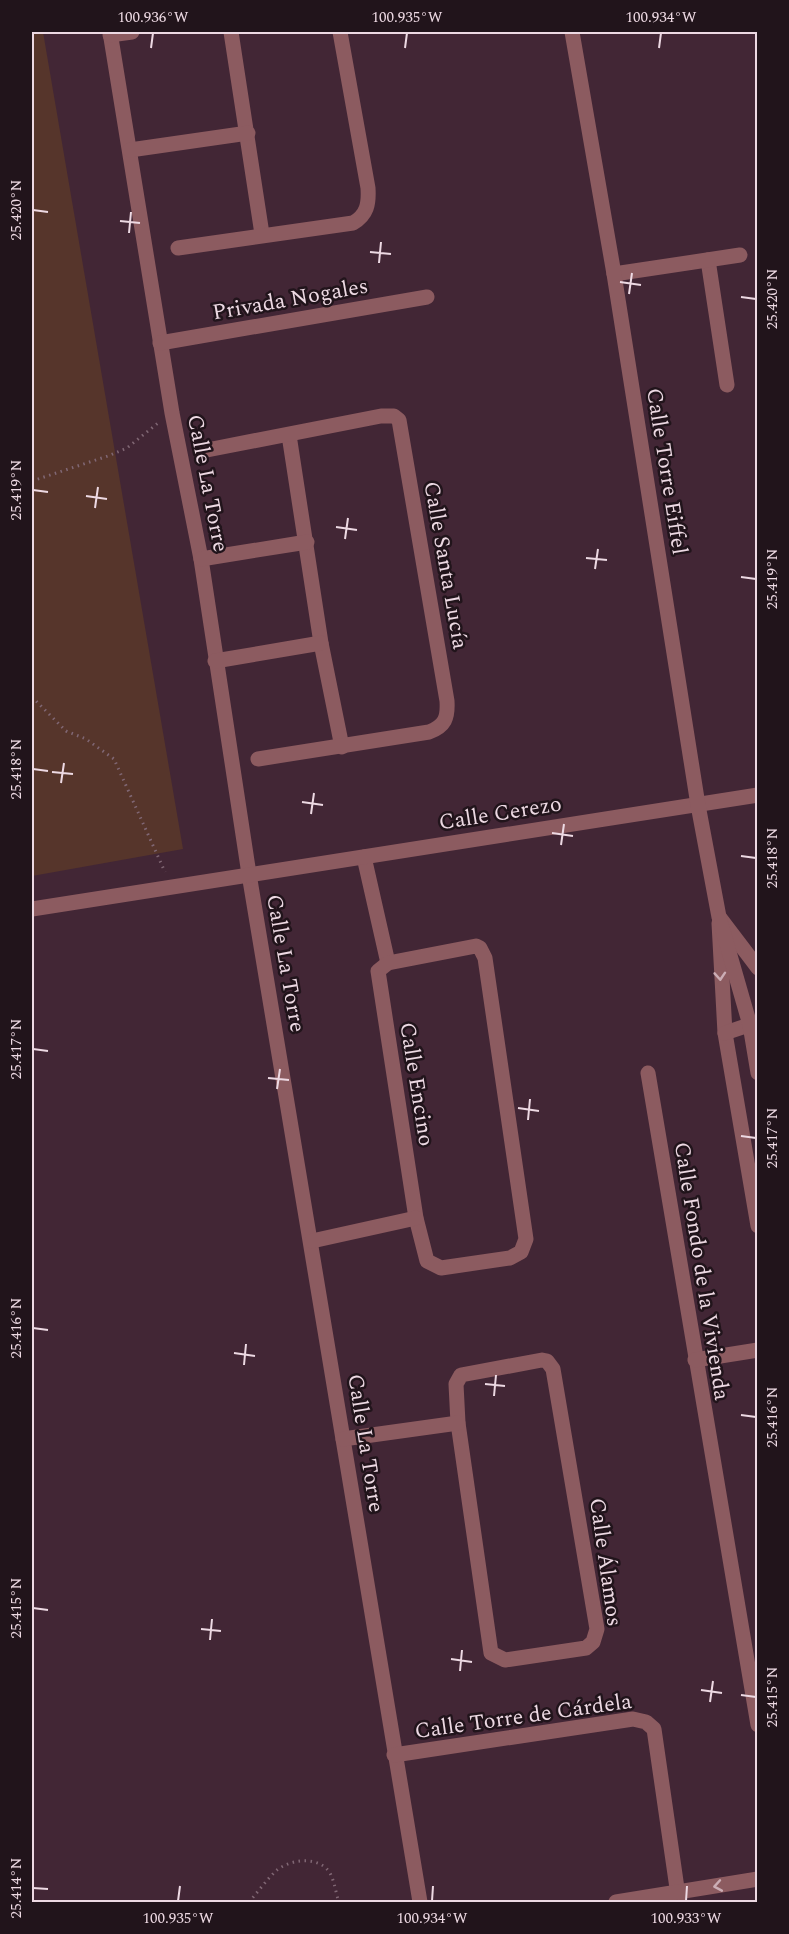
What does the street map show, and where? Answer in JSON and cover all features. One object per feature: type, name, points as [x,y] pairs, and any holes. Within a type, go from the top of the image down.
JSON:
[{"type":"street","points":[[110,33],[132,32]]},
{"type":"street","points":[[231,32],[262,234]]},
{"type":"street","points":[[178,248],[262,234],[353,223],[363,217],[367,207],[368,188],[340,32]]},
{"type":"street","name":"Calle Torre Eiffel","points":[[572,32],[614,274],[698,805],[719,917]]},
{"type":"street","name":"Calle La Torre","points":[[110,33],[172,413],[201,559],[249,874],[312,1241],[394,1755],[420,1902]]},
{"type":"street","points":[[129,150],[248,133]]},
{"type":"street","points":[[614,274],[740,255]]},
{"type":"street","points":[[708,260],[728,385]]},
{"type":"street","name":"Privada Nogales","points":[[160,343],[427,297]]},
{"type":"street","name":"Calle Santa Lucía","points":[[207,450],[381,416],[394,416],[399,420],[447,701],[446,719],[438,729],[342,747],[258,759]]},
{"type":"street","points":[[290,435],[321,643],[342,747]]},
{"type":"street","points":[[201,559],[307,542]]},
{"type":"street","points":[[215,661],[321,643]]},
{"type":"street","name":"Calle Cerezo","points":[[32,909],[758,795]]},
{"type":"street","points":[[364,857],[388,963]]},
{"type":"street","points":[[719,917],[758,968]]},
{"type":"street","points":[[719,917],[754,1023],[758,1073]]},
{"type":"street","points":[[719,917],[724,1034],[756,1204],[758,1226]]},
{"type":"street","name":"Calle Encino","points":[[476,946],[483,952],[525,1226],[525,1244],[521,1252],[510,1258],[436,1267],[427,1261],[416,1218],[378,974],[381,966],[388,963],[476,946]]},
{"type":"street","points":[[724,1034],[754,1023]]},
{"type":"street","name":"Calle Fondo de la Vivienda","points":[[648,1073],[694,1360],[750,1639],[758,1725]]},
{"type":"street","points":[[312,1241],[416,1218]]},
{"type":"street","points":[[694,1360],[758,1350]]},
{"type":"street","name":"Calle Álamos","points":[[542,1360],[552,1365],[597,1625],[596,1636],[586,1648],[506,1660],[491,1653],[458,1423],[456,1384],[461,1375],[542,1360]]},
{"type":"street","points":[[343,1439],[458,1423]]},
{"type":"street","name":"Calle Torre de Cárdela","points":[[394,1755],[633,1719],[646,1722],[654,1730],[679,1898]]},
{"type":"street","points":[[616,1902],[679,1898],[758,1879]]},
{"type":"path","points":[[32,481],[127,448],[172,413]]},
{"type":"path","points":[[32,697],[66,731],[86,739],[114,759],[172,887]]},
{"type":"path","points":[[249,1902],[278,1870],[292,1863],[308,1860],[321,1864],[330,1874],[339,1902]]},
{"type":"shaded area","points":[[32,32],[43,32],[183,849],[32,876]]}]
